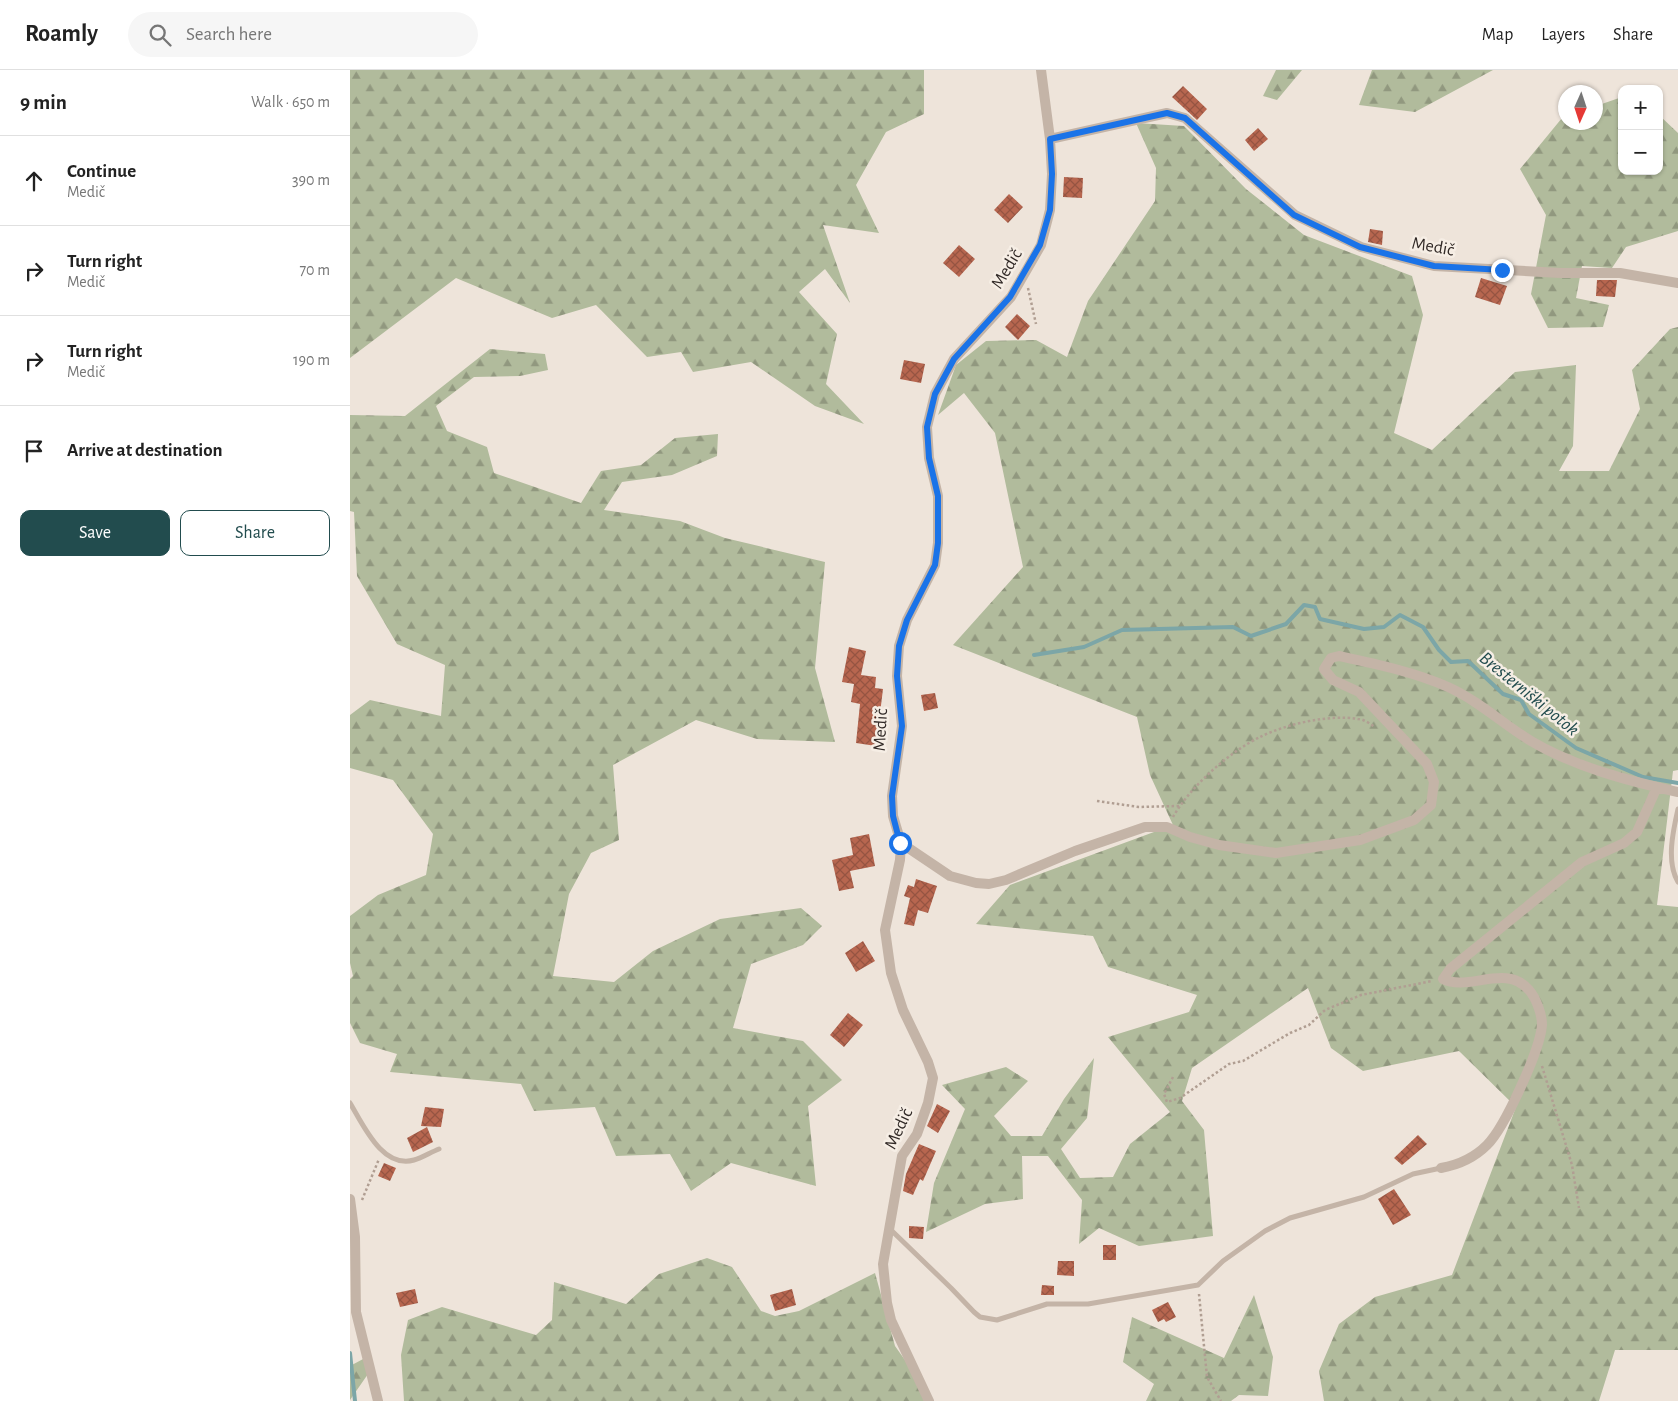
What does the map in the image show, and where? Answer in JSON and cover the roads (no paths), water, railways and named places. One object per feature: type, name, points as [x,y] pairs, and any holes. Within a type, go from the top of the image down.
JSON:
[{"type":"street","name":"Medič","points":[[929,1401],[897,1336],[887,1303],[883,1264],[891,1230],[902,1156],[917,1134],[928,1103],[933,1078],[928,1062],[903,1010],[887,954],[885,930],[898,878],[900,843],[893,816],[892,796],[902,726],[897,676],[899,646],[907,620],[935,565],[938,543],[938,496],[929,458],[927,427],[935,394],[954,359],[1010,297],[1040,245],[1050,210],[1052,174],[1050,139],[1042,70]]},
{"type":"street","name":"Medič","points":[[1050,139],[1167,113],[1185,118],[1294,215],[1360,247],[1434,266],[1560,273],[1620,273],[1678,282]]},
{"type":"street","points":[[900,843],[950,876],[976,884],[989,884],[1006,880],[1075,851],[1146,827],[1167,827],[1190,837],[1219,844],[1276,853],[1360,840],[1414,820],[1431,805],[1434,782],[1426,764],[1359,692],[1333,680],[1324,669],[1331,658],[1339,656],[1392,668],[1448,687],[1480,704],[1532,741],[1590,768],[1678,792]]},
{"type":"street","points":[[1440,1168],[1454,1166],[1488,1144],[1519,1093],[1536,1048],[1542,1024],[1538,1006],[1529,990],[1515,979],[1484,978],[1452,984],[1443,979],[1450,969],[1582,862],[1624,843],[1637,832],[1657,787]]},
{"type":"street","points":[[350,1198],[353,1216],[356,1312],[378,1401]]},
{"type":"lane","points":[[1678,809],[1672,833],[1673,872],[1678,882]]},
{"type":"lane","points":[[350,1103],[382,1150],[398,1160],[413,1161],[439,1149]]},
{"type":"lane","points":[[891,1230],[974,1312],[988,1319],[1009,1317],[1048,1304],[1088,1304],[1198,1285],[1223,1261],[1265,1231],[1290,1218],[1364,1197],[1413,1174],[1440,1168]]},
{"type":"waterway","name":"Bresterniški potok","points":[[1034,655],[1084,647],[1122,630],[1233,627],[1251,636],[1286,624],[1304,605],[1315,607],[1320,619],[1364,629],[1384,627],[1400,615],[1423,627],[1439,650],[1451,662],[1468,661],[1503,694],[1521,700],[1529,714],[1576,748],[1643,777],[1678,783]]},
{"type":"waterway","points":[[350,1353],[355,1401]]}]
